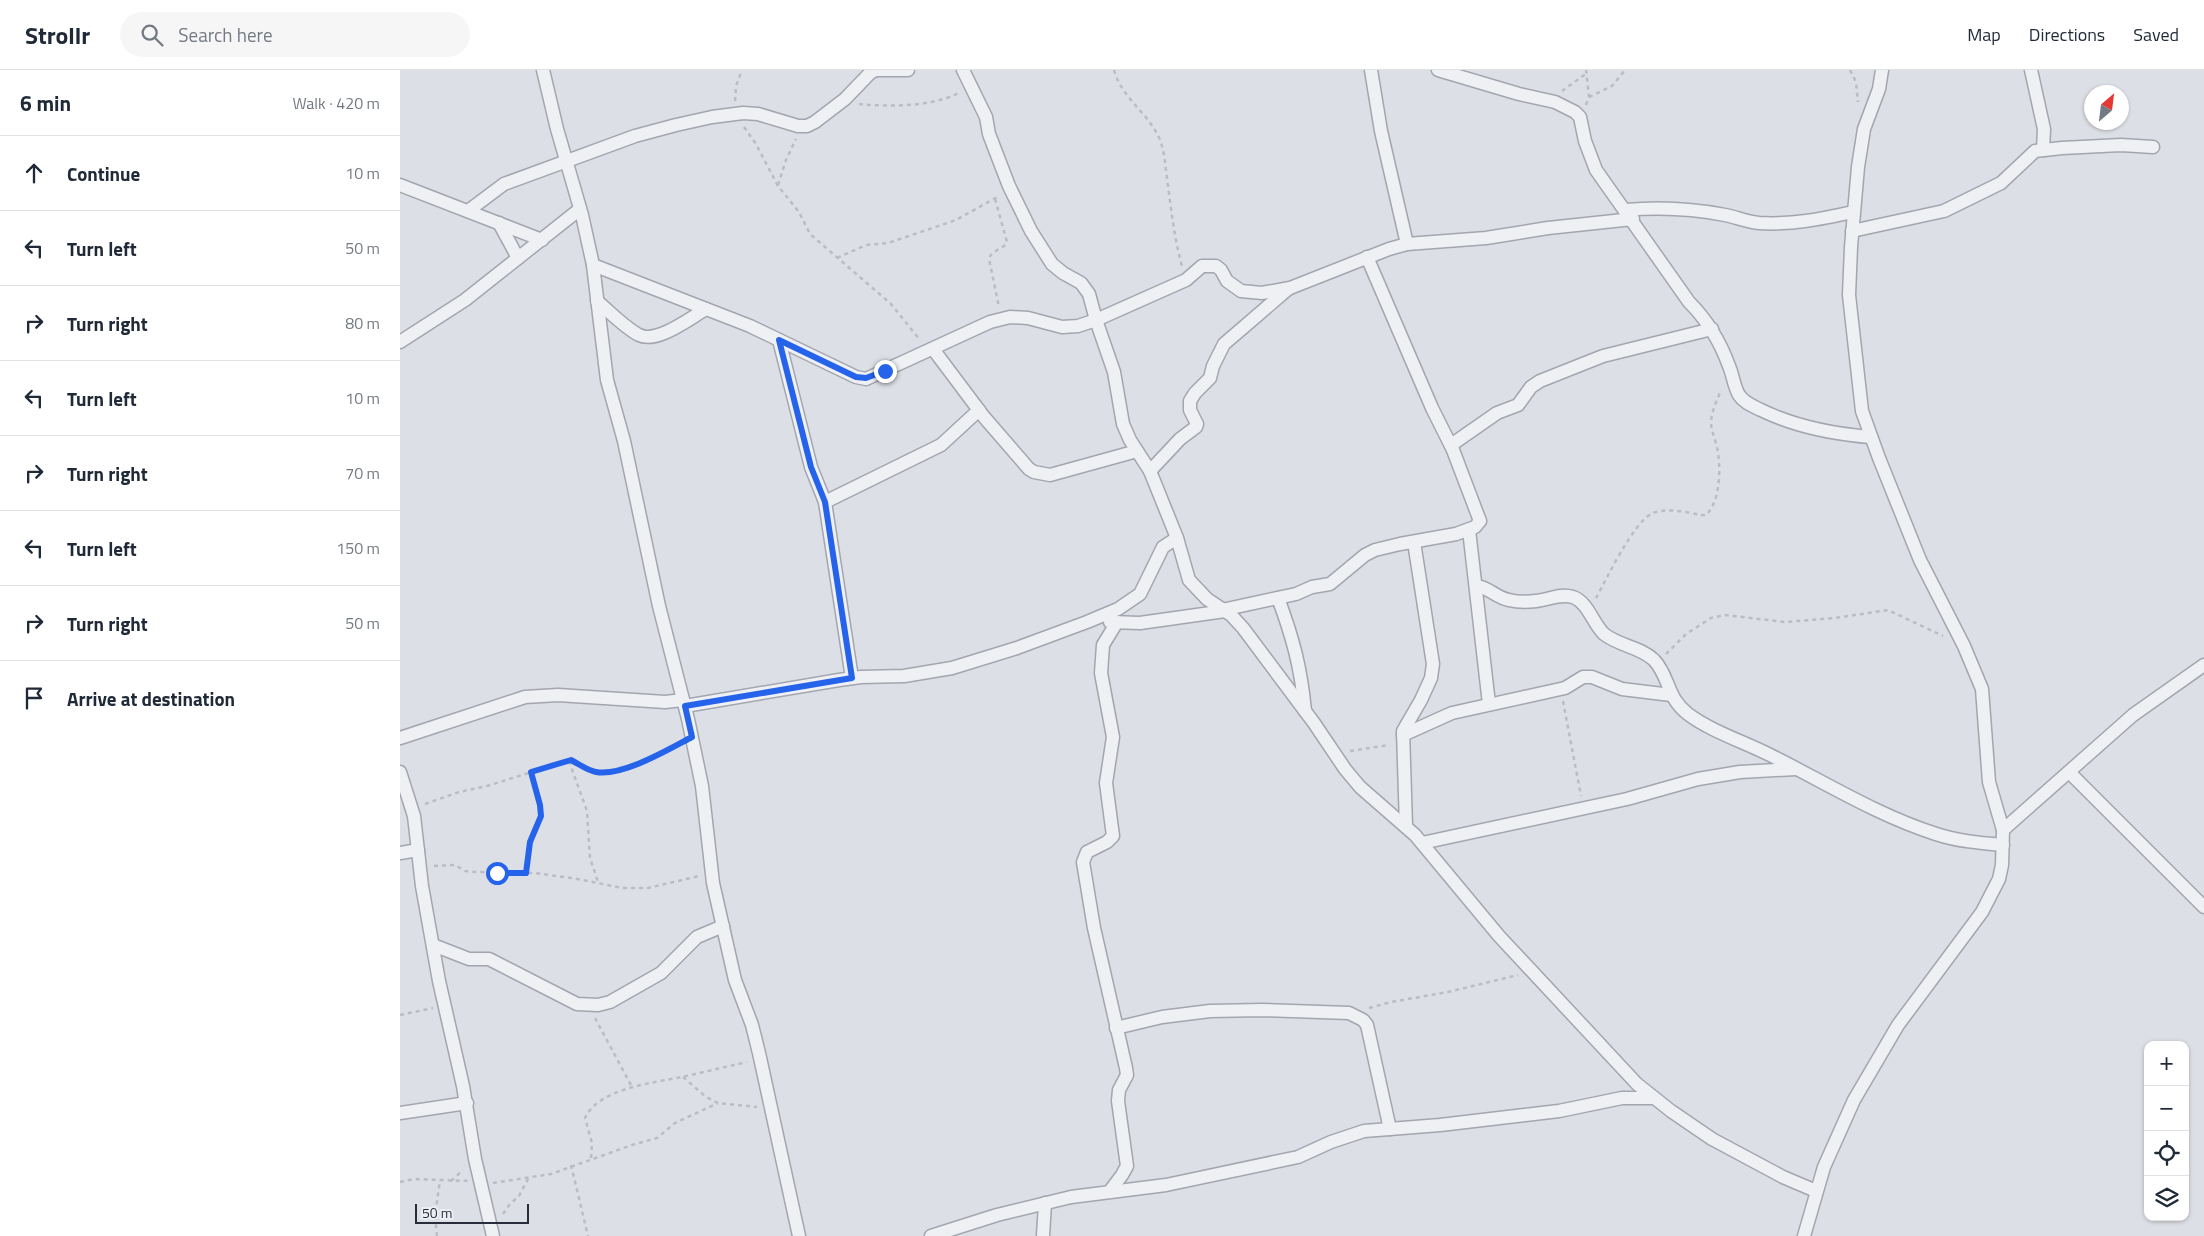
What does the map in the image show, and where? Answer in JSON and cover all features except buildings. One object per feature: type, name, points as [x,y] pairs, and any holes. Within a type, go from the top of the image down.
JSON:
[{"type":"street","points":[[543,70],[593,265],[607,380],[624,441],[659,606],[692,737],[702,786],[712,873],[723,926],[735,980],[752,1025],[799,1236]]},
{"type":"street","points":[[468,211],[504,184],[635,136],[712,117],[737,114],[758,114],[802,126],[815,122],[840,103],[870,73],[876,70],[908,70]]},
{"type":"street","points":[[964,70],[986,117],[990,134],[1011,189],[1031,231],[1052,264],[1063,274],[1081,283],[1086,289],[1114,372],[1123,424],[1150,471],[1176,538],[1189,580],[1207,599],[1224,610],[1243,628],[1360,788],[1406,826],[1422,843],[1471,904],[1637,1084],[1712,1139],[1783,1177],[1816,1191]]},
{"type":"street","points":[[1371,70],[1381,131],[1407,244]]},
{"type":"street","points":[[1804,1236],[1824,1167],[1854,1100],[1898,1025],[1982,912],[1999,879],[2003,845],[2003,830],[1989,782],[1982,688],[1964,646],[1920,560],[1862,411],[1850,304],[1853,212],[1858,167],[1868,120],[1879,89],[1882,70]]},
{"type":"street","points":[[2031,70],[2044,129],[2042,150]]},
{"type":"street","points":[[1445,71],[1549,100],[1569,107],[1580,117],[1585,141],[1596,170],[1630,215],[1665,269],[1712,329],[1730,368],[1738,394],[1744,402],[1807,428],[1844,435],[1871,437]]},
{"type":"street","points":[[1852,231],[1944,211],[2001,183],[2020,168],[2030,155],[2042,150],[2121,145],[2153,147]]},
{"type":"street","points":[[400,186],[542,240]]},
{"type":"street","points":[[400,342],[465,300],[580,209]]},
{"type":"street","points":[[593,265],[779,340],[856,377],[866,378],[990,322],[1010,317],[1028,318],[1070,327],[1096,320],[1186,280],[1202,266],[1209,265],[1221,270],[1227,282],[1241,291],[1262,294],[1290,288],[1367,257],[1407,244],[1486,238],[1663,209],[1724,215],[1756,222],[1785,224],[1802,223],[1853,212]]},
{"type":"street","points":[[499,223],[518,258]]},
{"type":"street","points":[[1087,622],[1140,623],[1224,610],[1278,598],[1330,584],[1365,555],[1375,550],[1468,530],[1478,524],[1480,518],[1465,486],[1451,445],[1432,408],[1367,257]]},
{"type":"street","points":[[1150,471],[1180,439],[1196,427],[1197,424],[1190,410],[1190,401],[1210,378],[1213,366],[1228,338],[1272,305],[1290,288]]},
{"type":"street","points":[[596,301],[640,335],[651,337],[670,330],[706,309]]},
{"type":"street","points":[[1451,445],[1497,413],[1518,405],[1531,387],[1540,381],[1603,356],[1712,329]]},
{"type":"street","points":[[779,340],[811,467],[825,502],[852,678]]},
{"type":"street","points":[[931,350],[1028,469],[1050,475],[1137,451]]},
{"type":"street","points":[[825,502],[941,445],[979,410]]},
{"type":"street","points":[[1468,530],[1489,704]]},
{"type":"street","points":[[400,738],[526,697],[558,695],[684,703],[852,678],[904,676],[952,668],[1017,648],[1118,609],[1140,594],[1163,547],[1176,538]]},
{"type":"street","points":[[1406,826],[1403,731],[1431,678],[1433,664],[1414,542]]},
{"type":"street","points":[[1476,586],[1484,587],[1500,598],[1509,600],[1536,602],[1556,596],[1573,597],[1580,600],[1603,632],[1614,641],[1650,656],[1656,664],[1676,705],[1690,715],[1848,797],[1902,822],[1945,836],[2003,845]]},
{"type":"street","points":[[1278,598],[1292,637],[1302,675],[1305,712]]},
{"type":"street","points":[[1110,1191],[1127,1166],[1118,1101],[1119,1090],[1127,1075],[1123,1048],[1116,1028],[1094,928],[1083,862],[1087,852],[1107,842],[1113,836],[1106,783],[1113,737],[1101,673],[1103,646],[1117,622]]},
{"type":"street","points":[[2003,830],[2133,715],[2204,665]]},
{"type":"street","points":[[1403,739],[1437,718],[1489,704],[1561,689],[1583,677],[1592,677],[1622,689],[1671,695]]},
{"type":"street","points":[[1422,843],[1584,809],[1698,779],[1740,772],[1797,769]]},
{"type":"street","points":[[400,772],[412,809],[444,1006],[466,1103],[471,1140],[492,1234]]},
{"type":"street","points":[[2069,772],[2204,907]]},
{"type":"street","points":[[400,853],[418,850]]},
{"type":"street","points":[[433,945],[469,959],[489,960],[568,1000],[589,1005],[610,1002],[635,989],[661,973],[697,938],[723,926]]},
{"type":"street","points":[[1116,1028],[1162,1017],[1210,1011],[1262,1010],[1349,1014],[1363,1020],[1367,1025],[1390,1129]]},
{"type":"street","points":[[931,1236],[997,1215],[1071,1197],[1166,1185],[1298,1157],[1344,1137],[1364,1131],[1559,1111],[1622,1098],[1654,1098]]},
{"type":"street","points":[[400,1113],[466,1103]]},
{"type":"street","points":[[1043,1236],[1045,1203]]},
{"type":"path","points":[[742,70],[736,86],[737,114],[756,144],[778,186],[799,212],[810,234],[891,304],[931,350]]},
{"type":"path","points":[[1114,70],[1124,92],[1152,124],[1160,141],[1165,156],[1176,242],[1186,280]]},
{"type":"path","points":[[1589,97],[1612,86],[1624,70]]},
{"type":"path","points":[[1850,70],[1856,82],[1860,106],[1868,120]]},
{"type":"path","points":[[1580,117],[1589,97],[1586,71]]},
{"type":"path","points":[[1549,100],[1586,71]]},
{"type":"path","points":[[840,103],[876,106],[923,103],[948,98],[971,87]]},
{"type":"path","points":[[778,186],[786,160],[802,126]]},
{"type":"path","points":[[837,258],[866,245],[888,243],[956,220],[1011,189]]},
{"type":"path","points":[[994,199],[1007,242],[1004,247],[990,256],[989,259],[1002,319]]},
{"type":"path","points":[[1588,612],[1629,540],[1652,514],[1665,511],[1706,515],[1713,507],[1716,498],[1718,449],[1711,423],[1712,414],[1730,368]]},
{"type":"path","points":[[1656,664],[1686,634],[1711,618],[1725,615],[1785,622],[1835,618],[1888,610],[1964,646]]},
{"type":"path","points":[[1561,689],[1584,809]]},
{"type":"path","points":[[412,809],[459,792],[487,786],[569,761],[594,772],[606,773],[639,763],[692,737]]},
{"type":"path","points":[[1334,754],[1403,739]]},
{"type":"path","points":[[569,761],[587,811],[590,858],[599,882]]},
{"type":"path","points":[[526,873],[530,842],[541,816],[531,772]]},
{"type":"path","points":[[420,866],[455,865],[465,871],[526,873],[599,882],[623,888],[648,888],[712,873]]},
{"type":"path","points":[[1349,1014],[1391,1002],[1448,992],[1532,971]]},
{"type":"path","points":[[589,1005],[632,1087]]},
{"type":"path","points":[[400,1015],[444,1006]]},
{"type":"path","points":[[591,1159],[592,1143],[584,1122],[587,1114],[600,1102],[632,1087],[760,1059]]},
{"type":"path","points":[[683,1077],[706,1097],[718,1103],[771,1109]]},
{"type":"path","points":[[400,1182],[414,1179],[481,1182],[551,1174],[632,1144],[657,1138],[675,1123],[718,1103]]},
{"type":"path","points":[[571,1165],[588,1236]]},
{"type":"path","points":[[492,1234],[510,1204],[519,1196],[529,1178]]},
{"type":"path","points":[[437,1236],[435,1216],[440,1180]]},
{"type":"route","points":[[497,873],[526,873],[530,842],[537,829],[542,811],[531,772],[571,760],[594,772],[606,773],[656,756],[692,737],[685,706],[852,678],[825,502],[811,467],[779,340],[831,363],[856,377],[866,378],[885,371]]}]
